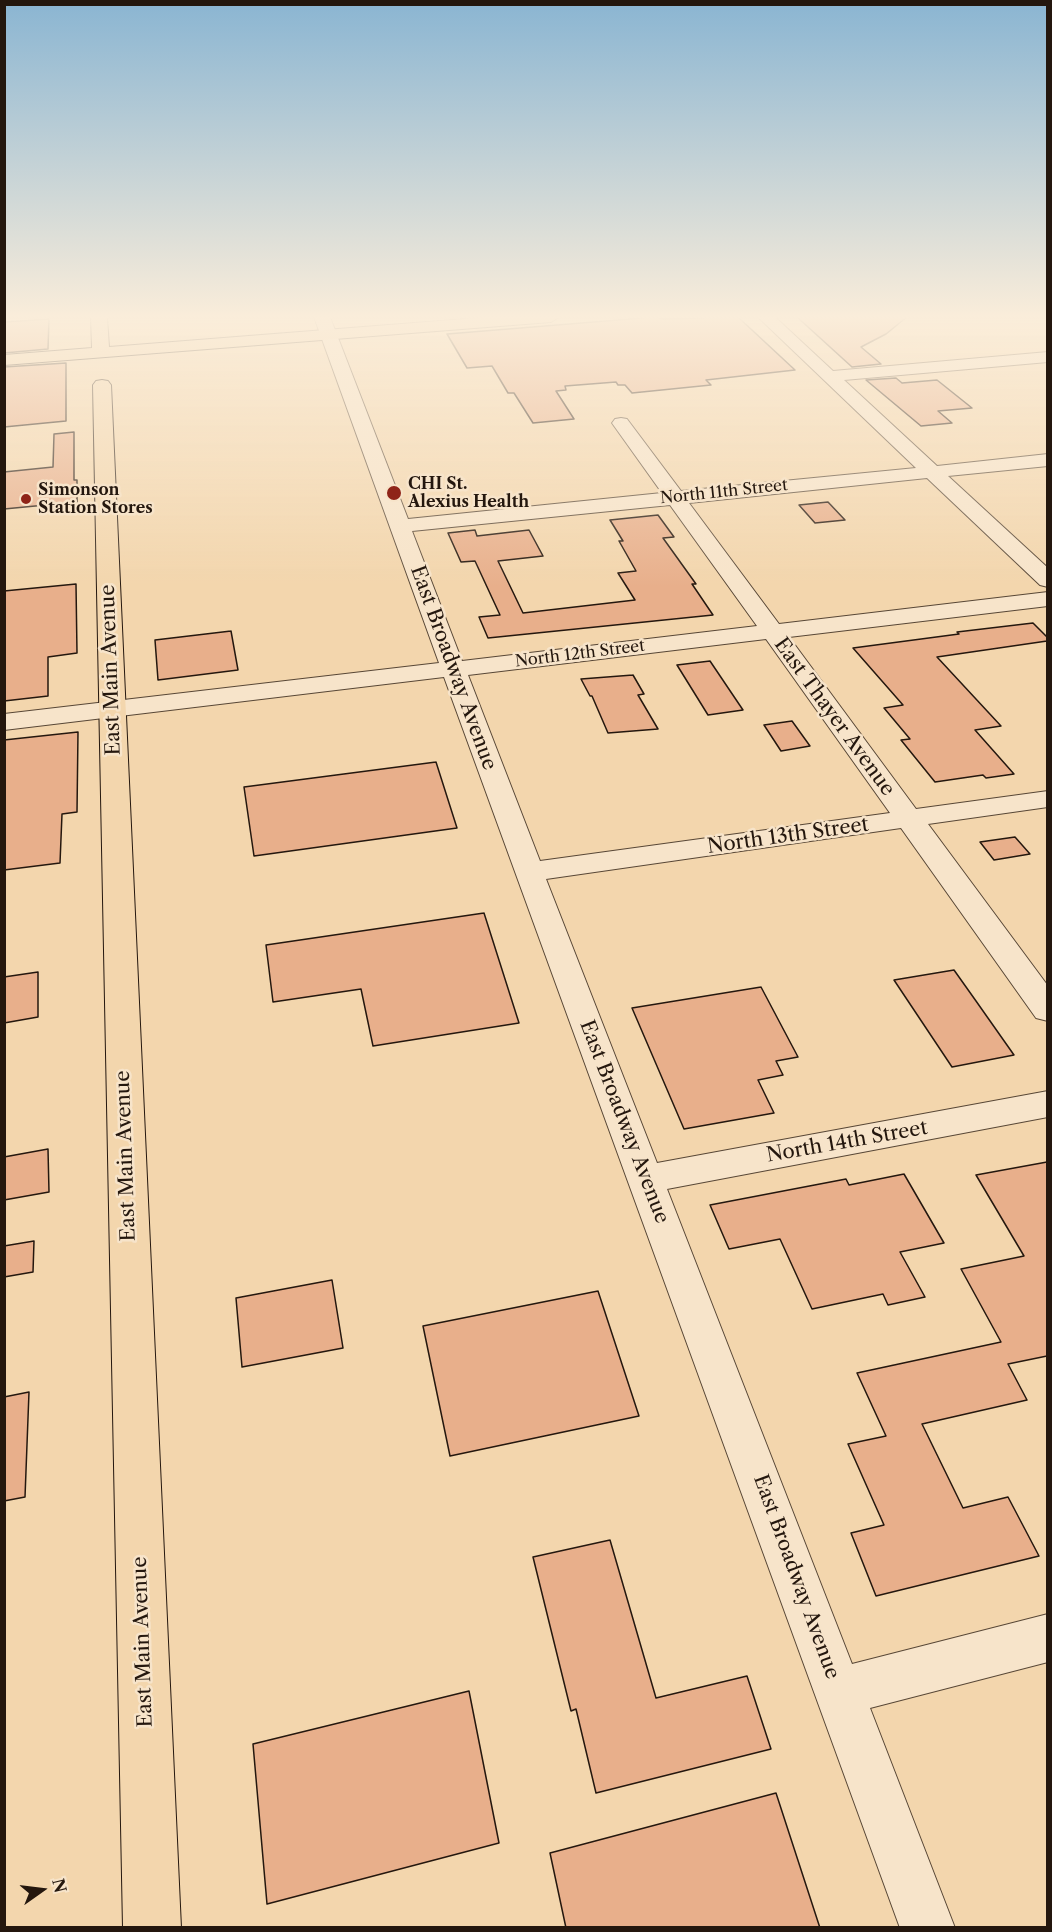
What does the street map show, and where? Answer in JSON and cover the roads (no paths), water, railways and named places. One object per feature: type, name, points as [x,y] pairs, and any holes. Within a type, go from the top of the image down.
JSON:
[{"type":"main road","name":"East Main Avenue","points":[[103,407],[152,1928]]},
{"type":"street","name":"East Broadway Avenue","points":[[355,407],[928,1928]]},
{"type":"street","points":[[863,407],[1047,580]]},
{"type":"street","name":"East Thayer Avenue","points":[[621,423],[1047,1010]]},
{"type":"street","name":"North 11th Street","points":[[400,526],[1047,460]]},
{"type":"street","name":"North 12th Street","points":[[4,722],[1047,598]]},
{"type":"street","name":"North 13th Street","points":[[529,872],[1047,799]]},
{"type":"street","name":"North 14th Street","points":[[646,1179],[1047,1104]]},
{"type":"street","points":[[838,1692],[1047,1638]]},
{"type":"place","name":"CHI St. Alexius Health","points":[[394,493]]},
{"type":"place","name":"Simonson Station Stores","points":[[26,499]]}]
